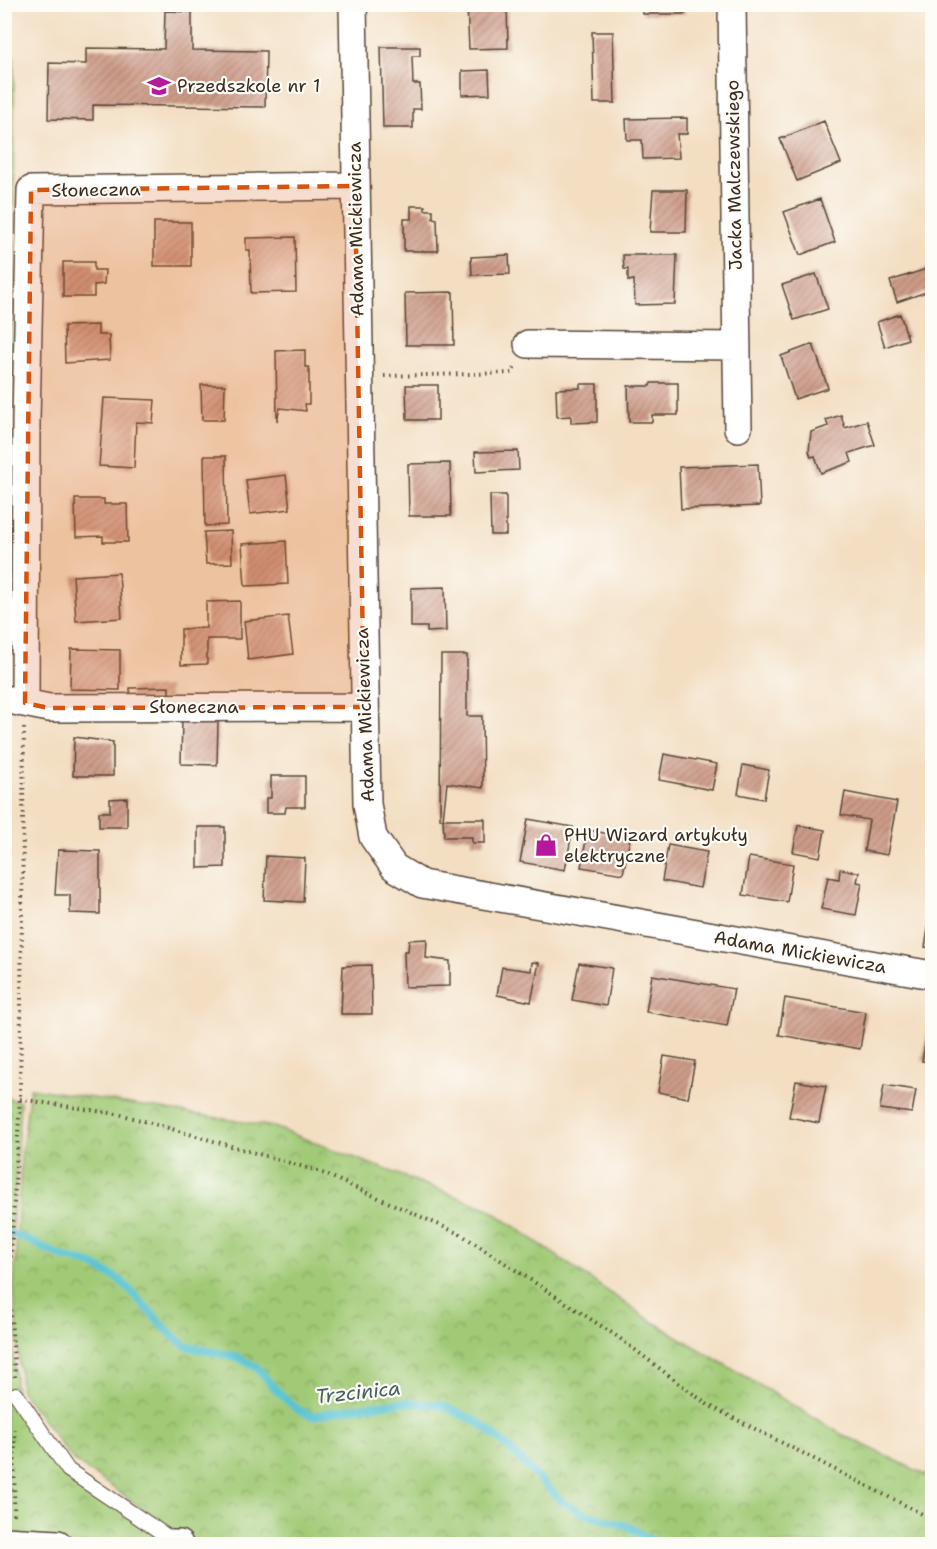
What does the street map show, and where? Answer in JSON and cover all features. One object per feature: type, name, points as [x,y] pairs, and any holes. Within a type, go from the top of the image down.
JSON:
[{"type":"street","name":"Adama Mickiewicza","points":[[353,4],[364,706],[367,804],[373,837],[394,867],[422,884],[933,975]]},
{"type":"street","name":"Jacka Malczewskiego","points":[[732,4],[738,428]]},
{"type":"street","name":"Słoneczna","points":[[355,186],[31,190],[15,420],[15,701],[50,708],[364,706]]},
{"type":"street","points":[[528,344],[737,346]]},
{"type":"street","points":[[9,1541],[58,1545]]},
{"type":"street","points":[[172,1545],[178,1544]]},
{"type":"lane","points":[[16,1395],[68,1470],[178,1544]]},
{"type":"path","points":[[383,376],[512,373],[528,344]]},
{"type":"path","points":[[9,1541],[16,1395],[9,1287],[20,1099],[15,701]]},
{"type":"path","points":[[20,1099],[123,1114],[318,1171],[462,1235],[618,1337],[708,1405],[933,1520]]},
{"type":"highlighted area","points":[[355,186],[364,707],[49,708],[25,703],[31,190]]},
{"type":"green space","points":[[5,56],[14,57],[12,408],[4,407]]},
{"type":"green space","points":[[30,1088],[274,1127],[489,1209],[645,1317],[841,1434],[932,1478],[932,1544],[193,1544],[72,1459],[21,1391],[14,1288],[21,1158]]},
{"type":"green space","points":[[5,1097],[20,1102],[9,1287],[16,1394],[68,1470],[172,1544],[58,1544],[5,1541]]},
{"type":"building","points":[[467,4],[507,4],[508,48],[469,49]]},
{"type":"building","points":[[641,4],[685,4],[685,14],[643,14]]},
{"type":"building","points":[[165,11],[192,12],[192,50],[266,51],[265,107],[93,105],[93,120],[48,119],[49,63],[86,64],[86,48],[164,49]]},
{"type":"building","points":[[592,32],[613,32],[615,103],[594,103]]},
{"type":"building","points":[[381,47],[420,47],[420,56],[412,56],[413,84],[420,84],[421,109],[413,109],[413,128],[383,128]]},
{"type":"building","points":[[489,70],[490,94],[462,95],[462,71]]},
{"type":"building","points":[[687,118],[687,134],[677,134],[679,158],[643,159],[642,140],[627,140],[626,119]]},
{"type":"building","points":[[824,121],[841,163],[797,181],[780,139]]},
{"type":"building","points":[[653,190],[687,190],[686,232],[650,232]]},
{"type":"building","points":[[820,199],[835,242],[800,255],[784,212]]},
{"type":"building","points":[[411,206],[425,206],[425,210],[433,210],[433,218],[437,219],[438,251],[404,251],[404,219],[411,219]]},
{"type":"building","points":[[154,222],[191,222],[191,266],[154,266]]},
{"type":"building","points":[[295,237],[296,292],[251,293],[250,250],[246,250],[246,238]]},
{"type":"building","points":[[509,255],[510,274],[472,275],[471,257]]},
{"type":"building","points":[[623,255],[677,255],[675,304],[635,305],[634,280],[628,281],[628,269],[624,269]]},
{"type":"building","points":[[63,262],[94,262],[94,270],[105,270],[104,284],[94,285],[94,297],[63,297]]},
{"type":"building","points":[[932,267],[932,290],[897,302],[890,281]]},
{"type":"building","points":[[816,274],[828,309],[794,320],[782,285]]},
{"type":"building","points":[[453,292],[454,345],[406,345],[405,293]]},
{"type":"building","points":[[900,314],[908,339],[885,347],[877,322]]},
{"type":"building","points":[[98,325],[98,335],[109,335],[110,360],[65,363],[64,326]]},
{"type":"building","points":[[813,344],[828,388],[795,399],[781,356]]},
{"type":"building","points":[[305,350],[305,367],[309,367],[309,404],[305,404],[306,411],[280,408],[277,421],[276,351]]},
{"type":"building","points":[[651,383],[678,383],[678,415],[652,415],[652,422],[629,422],[628,386],[650,386]]},
{"type":"building","points":[[580,384],[597,384],[597,422],[571,423],[571,416],[557,417],[556,389],[580,388]]},
{"type":"building","points":[[201,385],[225,385],[224,420],[202,420]]},
{"type":"building","points":[[406,385],[438,385],[438,420],[407,420]]},
{"type":"building","points":[[104,398],[155,400],[153,423],[136,422],[134,468],[99,466]]},
{"type":"building","points":[[841,415],[845,428],[867,421],[875,445],[849,453],[852,462],[821,473],[815,456],[811,457],[809,451],[811,432],[828,426],[826,420]]},
{"type":"building","points":[[518,451],[519,470],[476,472],[475,452]]},
{"type":"building","points":[[204,456],[226,456],[227,525],[205,526]]},
{"type":"building","points":[[450,463],[451,516],[409,516],[408,464]]},
{"type":"building","points":[[758,464],[760,506],[681,509],[679,467]]},
{"type":"building","points":[[286,475],[290,509],[250,514],[246,480]]},
{"type":"building","points":[[490,495],[506,495],[506,535],[491,535]]},
{"type":"building","points":[[75,499],[104,499],[104,504],[127,504],[128,542],[103,542],[103,536],[76,537]]},
{"type":"building","points":[[231,531],[232,563],[206,564],[204,532]]},
{"type":"building","points":[[286,541],[288,584],[245,586],[242,544]]},
{"type":"building","points":[[119,573],[122,618],[76,621],[73,576]]},
{"type":"building","points":[[445,587],[446,631],[427,632],[427,627],[411,627],[411,588]]},
{"type":"building","points":[[240,601],[240,639],[207,639],[207,664],[181,665],[181,629],[206,628],[206,602]]},
{"type":"building","points":[[288,616],[293,654],[248,660],[244,621]]},
{"type":"building","points":[[71,649],[120,650],[120,690],[70,689]]},
{"type":"building","points":[[441,655],[467,655],[467,716],[482,716],[483,788],[447,783],[443,819],[440,819]]},
{"type":"building","points":[[169,687],[169,700],[130,700],[130,688]]},
{"type":"building","points":[[182,719],[218,721],[217,765],[181,764]]},
{"type":"building","points":[[74,737],[113,742],[113,776],[73,776]]},
{"type":"building","points":[[664,754],[717,764],[712,790],[659,780]]},
{"type":"building","points":[[743,765],[769,770],[764,799],[738,794]]},
{"type":"building","points":[[271,776],[305,776],[305,807],[286,807],[285,813],[266,813],[266,798],[271,798]]},
{"type":"building","points":[[845,792],[897,802],[887,855],[864,851],[869,820],[841,815]]},
{"type":"building","points":[[127,798],[127,827],[99,827],[99,812],[110,812],[110,799]]},
{"type":"building","points":[[443,819],[485,819],[485,843],[472,843],[472,837],[444,837]]},
{"type":"building","name":"PHU Wizard artykuły elektryczne","points":[[528,819],[573,827],[565,870],[520,862]]},
{"type":"building","points":[[798,825],[825,830],[820,857],[793,852]]},
{"type":"building","points":[[198,827],[225,827],[225,867],[198,868]]},
{"type":"building","points":[[588,830],[630,838],[623,874],[581,867]]},
{"type":"building","points":[[668,845],[707,852],[700,888],[662,881]]},
{"type":"building","points":[[58,850],[100,851],[100,914],[70,913],[70,895],[55,895]]},
{"type":"building","points":[[266,856],[305,858],[303,902],[264,900]]},
{"type":"building","points":[[749,857],[793,864],[787,902],[743,895]]},
{"type":"building","points":[[840,869],[859,872],[857,882],[862,883],[856,915],[821,909],[828,877],[839,879]]},
{"type":"building","points":[[930,917],[932,917],[932,948],[925,947]]},
{"type":"building","points":[[427,939],[426,958],[450,961],[450,986],[405,987],[404,951],[408,951],[409,940]]},
{"type":"building","points":[[532,962],[539,963],[531,1002],[497,995],[502,967],[531,971]]},
{"type":"building","points":[[579,963],[612,968],[606,1006],[572,1000]]},
{"type":"building","points":[[371,965],[372,1014],[341,1014],[343,966]]},
{"type":"building","points":[[652,975],[734,989],[727,1026],[646,1012]]},
{"type":"building","points":[[785,998],[866,1012],[860,1049],[779,1035]]},
{"type":"building","points":[[929,1023],[932,1024],[932,1062],[922,1061]]},
{"type":"building","points":[[664,1056],[695,1061],[688,1098],[658,1092]]},
{"type":"building","points":[[796,1081],[826,1086],[819,1123],[789,1117]]},
{"type":"building","points":[[884,1085],[916,1090],[912,1113],[880,1109]]},
{"type":"waterway","name":"Trzcinica","points":[[4,1234],[17,1235],[63,1257],[91,1264],[120,1280],[173,1336],[186,1346],[237,1357],[256,1367],[298,1410],[313,1416],[358,1407],[405,1402],[441,1405],[478,1422],[508,1447],[561,1501],[585,1514],[628,1526],[657,1544]]},
{"type":"place","name":"Przedszkole nr 1","points":[[159,86]]},
{"type":"place","name":"PHU Wizard artykuły elektryczne","points":[[546,845]]}]
